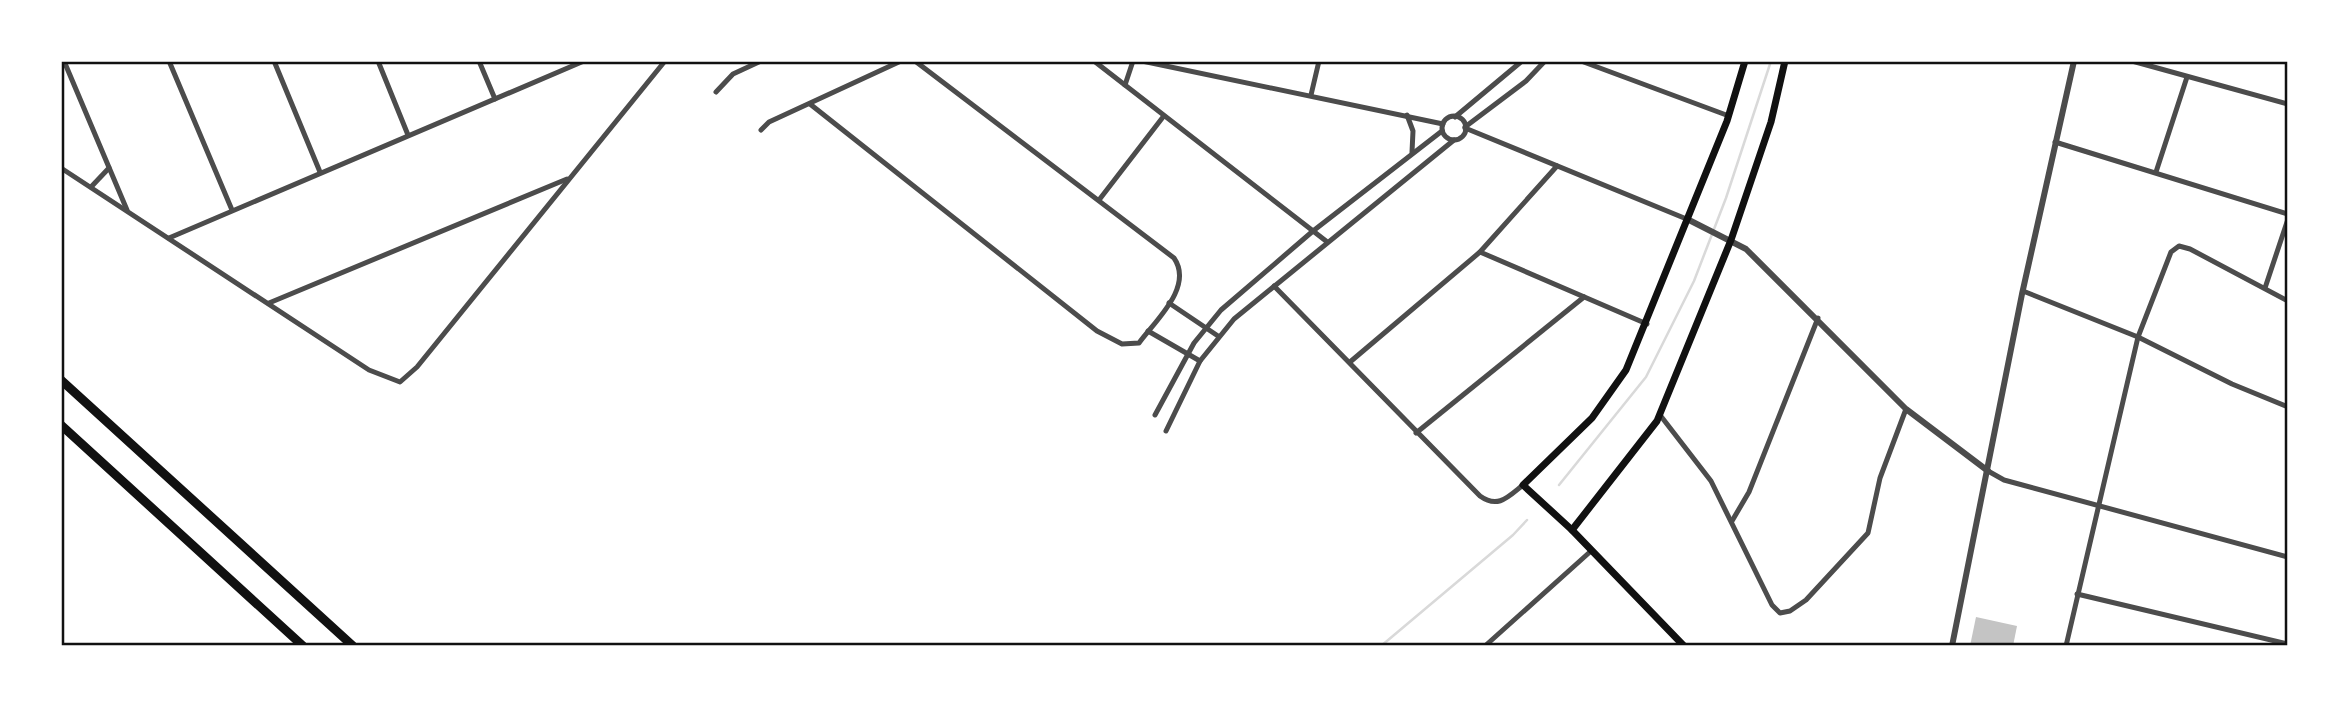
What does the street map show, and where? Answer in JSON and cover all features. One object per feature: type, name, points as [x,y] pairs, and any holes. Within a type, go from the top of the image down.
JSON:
[{"type":"highway","points":[[61,380],[353,646]]},
{"type":"highway","points":[[61,425],[303,646]]},
{"type":"main road","points":[[1681,645],[1573,530],[1523,485],[1604,403],[1626,370],[1691,221],[1729,116],[1745,61]]},
{"type":"main road","points":[[1573,530],[1660,415],[1731,240],[1771,122],[1785,61]]},
{"type":"street","points":[[64,61],[127,211]]},
{"type":"street","points":[[169,61],[232,210]]},
{"type":"street","points":[[274,61],[320,172]]},
{"type":"street","points":[[378,61],[408,135]]},
{"type":"street","points":[[479,61],[495,99]]},
{"type":"street","points":[[170,238],[584,61]]},
{"type":"street","points":[[61,168],[369,370],[400,382],[417,367],[665,61]]},
{"type":"street","points":[[716,92],[733,74],[761,61]]},
{"type":"street","points":[[761,130],[769,122],[901,61]]},
{"type":"street","points":[[810,104],[1097,331],[1117,342],[1139,343],[1169,303],[1179,282],[1178,264],[1099,200],[915,61]]},
{"type":"street","points":[[1094,61],[1325,242]]},
{"type":"street","points":[[1125,85],[1133,61]]},
{"type":"street","points":[[1142,61],[1407,115],[1442,127],[1446,136],[1454,140]]},
{"type":"street","points":[[1311,95],[1319,61]]},
{"type":"street","points":[[1154,415],[1203,328],[1313,231],[1522,61]]},
{"type":"street","points":[[1166,431],[1200,361],[1218,336],[1325,242],[1462,136],[1465,127],[1526,81],[1545,61]]},
{"type":"street","points":[[1581,61],[1729,116]]},
{"type":"street","points":[[1952,646],[2023,291],[2074,61]]},
{"type":"street","points":[[2132,61],[2288,104]]},
{"type":"street","points":[[2156,172],[2187,77]]},
{"type":"street","points":[[1407,115],[1413,131],[1412,152]]},
{"type":"street","points":[[1099,200],[1163,117]]},
{"type":"street","points":[[1455,117],[1461,119],[1465,127],[1691,221],[1745,249],[1818,318],[1906,408],[1988,471],[2004,480],[2288,557]]},
{"type":"street","points":[[2055,142],[2288,214]]},
{"type":"street","points":[[1350,362],[1480,252],[1557,166]]},
{"type":"street","points":[[91,187],[109,168]]},
{"type":"street","points":[[269,303],[569,178]]},
{"type":"street","points":[[2265,288],[2288,219]]},
{"type":"street","points":[[2066,646],[2138,337],[2171,251],[2179,246],[2190,249],[2288,301]]},
{"type":"street","points":[[1480,252],[1647,324]]},
{"type":"street","points":[[1274,286],[1416,433],[1487,501],[1503,502],[1523,485]]},
{"type":"street","points":[[2023,291],[2138,337],[2232,384],[2288,407]]},
{"type":"street","points":[[1416,433],[1584,297]]},
{"type":"street","points":[[1169,303],[1218,336]]},
{"type":"street","points":[[1732,522],[1749,492],[1818,318]]},
{"type":"street","points":[[1148,331],[1200,361]]},
{"type":"street","points":[[1660,415],[1711,481],[1772,605],[1780,613],[1790,611],[1806,600],[1868,533],[1880,478],[1906,408]]},
{"type":"street","points":[[1485,646],[1591,551]]},
{"type":"street","points":[[2077,594],[2288,644]]},
{"type":"building","points":[[1976,617],[2017,626],[2013,646],[1970,646]]},
{"type":"waterway","points":[[1559,485],[1646,377],[1694,281],[1726,198],[1771,61]]},
{"type":"waterway","points":[[1381,646],[1513,535],[1527,520]]}]
